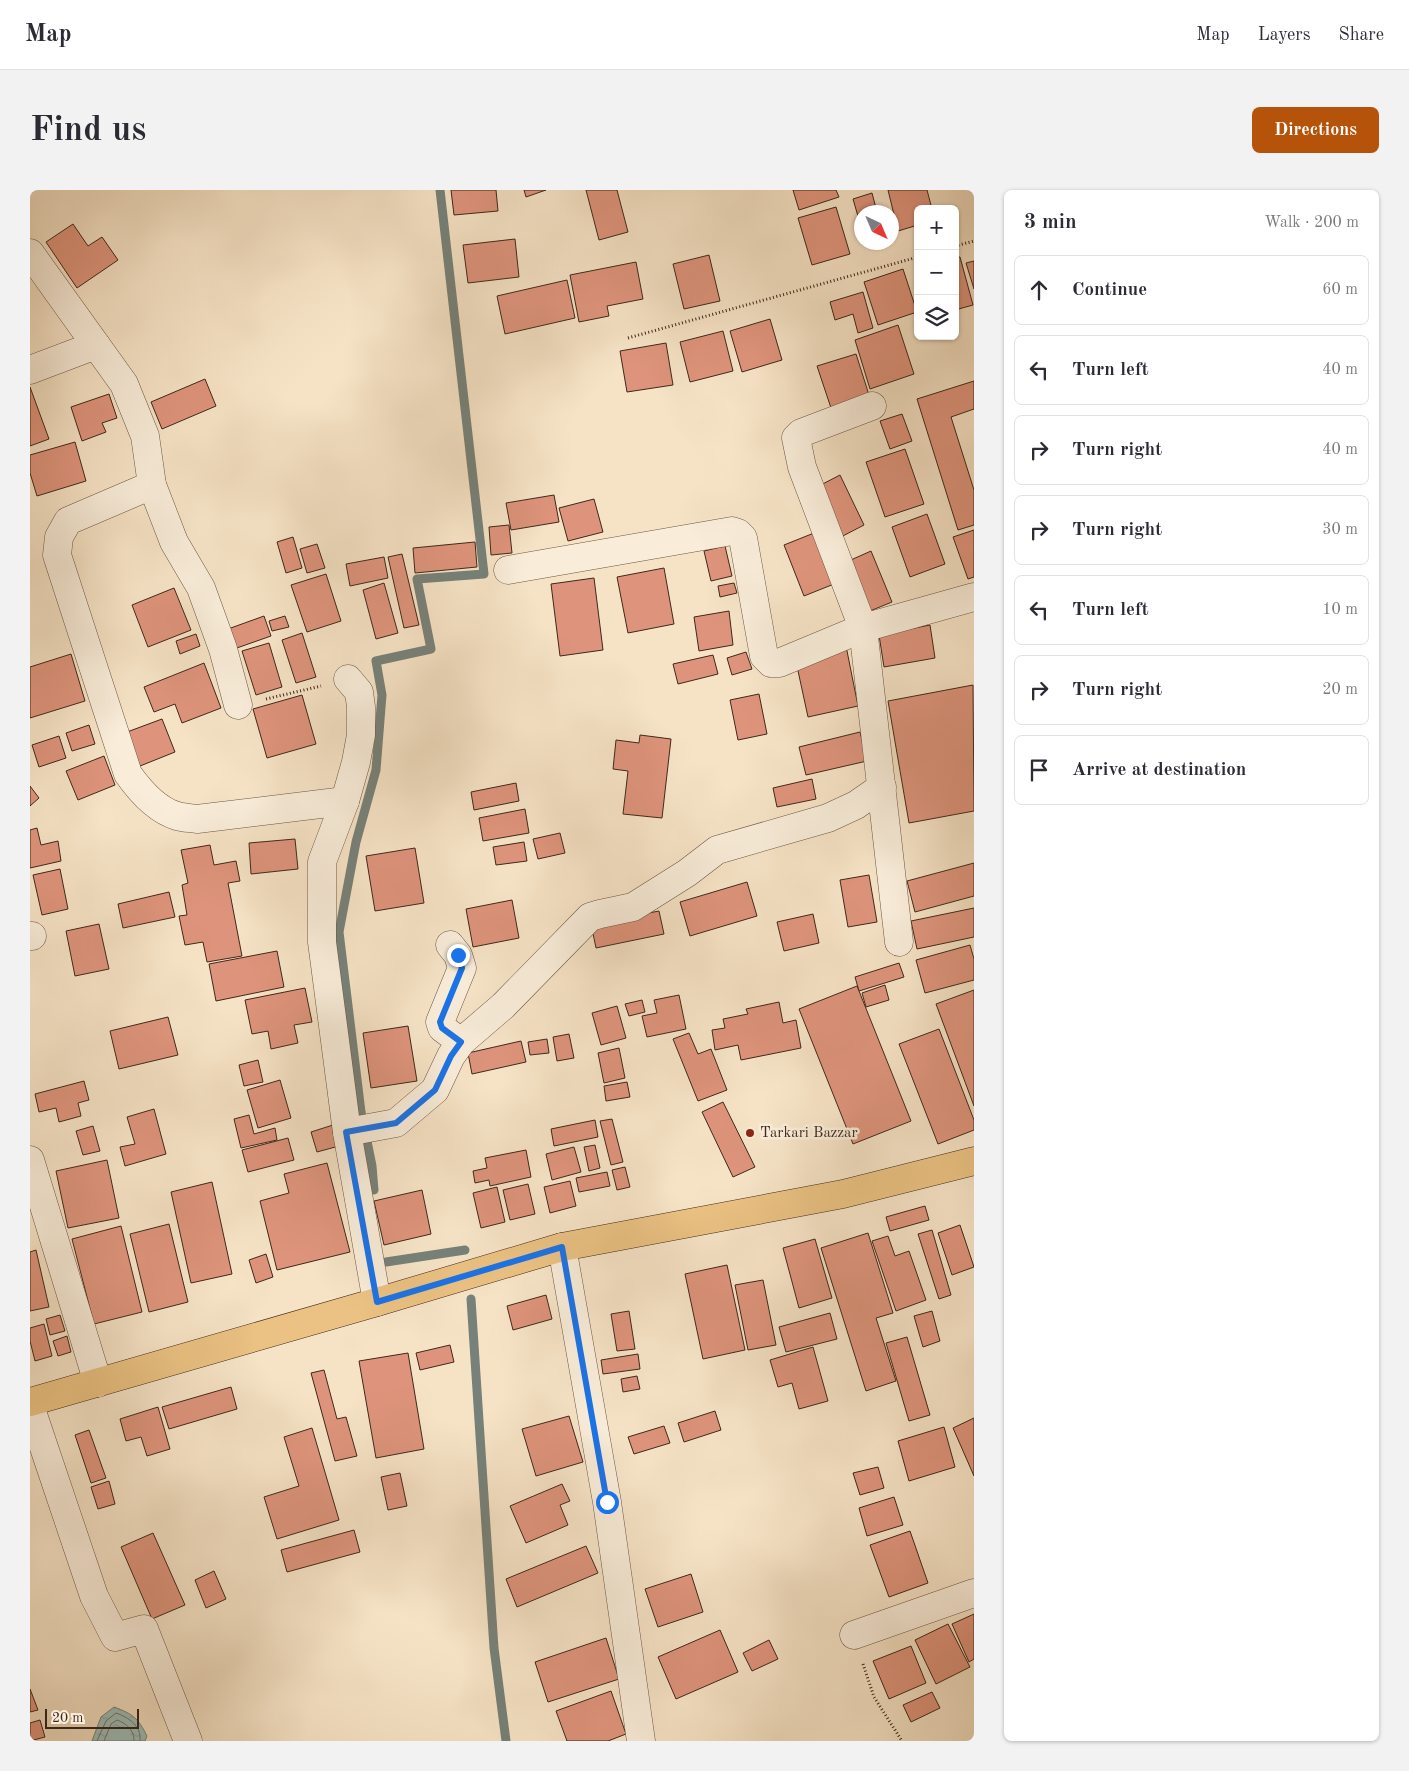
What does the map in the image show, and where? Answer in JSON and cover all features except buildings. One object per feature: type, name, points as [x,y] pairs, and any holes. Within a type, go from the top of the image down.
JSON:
[{"type":"main road","points":[[30,1402],[562,1247],[843,1194],[974,1161]]},
{"type":"street","points":[[30,253],[124,384],[145,436],[152,485],[174,542],[201,588],[223,649],[238,705]]},
{"type":"street","points":[[30,370],[96,345]]},
{"type":"street","points":[[872,406],[801,433],[796,438],[802,467],[863,628],[899,942]]},
{"type":"street","points":[[152,485],[68,521],[59,537],[57,555],[128,774],[137,786],[163,809],[177,816],[197,819],[345,801]]},
{"type":"street","points":[[508,570],[732,531],[738,533],[743,538],[764,656],[770,662],[778,663],[863,628],[974,597]]},
{"type":"street","points":[[348,679],[359,692],[361,735],[356,762],[345,801],[322,862],[322,942],[348,1132],[377,1302]]},
{"type":"street","points":[[348,1132],[396,1123],[435,1090],[451,1056],[461,1042],[503,1006],[590,917],[633,907],[687,873],[717,850],[828,818],[856,805],[882,787]]},
{"type":"street","points":[[450,945],[458,955],[462,968],[440,1022],[442,1028],[461,1042]]},
{"type":"street","points":[[30,1160],[98,1382]]},
{"type":"street","points":[[562,1247],[607,1502],[641,1741]]},
{"type":"street","points":[[30,1406],[94,1596],[116,1637],[144,1629],[188,1741]]},
{"type":"street","points":[[854,1635],[974,1593]]},
{"type":"path","points":[[959,245],[974,241]]},
{"type":"path","points":[[628,338],[914,258]]},
{"type":"path","points":[[238,705],[348,679]]},
{"type":"path","points":[[854,1635],[874,1698],[902,1741]]},
{"type":"water","points":[[114,1707],[126,1712],[138,1721],[147,1736],[145,1741],[92,1741],[101,1717]]},
{"type":"waterway","points":[[374,1190],[372,1166],[361,1112],[339,932],[356,842],[376,770],[382,695],[376,661],[431,649],[417,579],[484,574],[440,190]]},
{"type":"waterway","points":[[386,1262],[465,1250]]},
{"type":"waterway","points":[[471,1299],[494,1648],[506,1741]]},
{"type":"place","name":"Tarkari Bazzar","points":[[750,1133]]},
{"type":"route","points":[[458,955],[462,968],[440,1022],[442,1028],[461,1042],[451,1056],[435,1090],[396,1123],[346,1132],[377,1302],[562,1247],[607,1502]]}]
